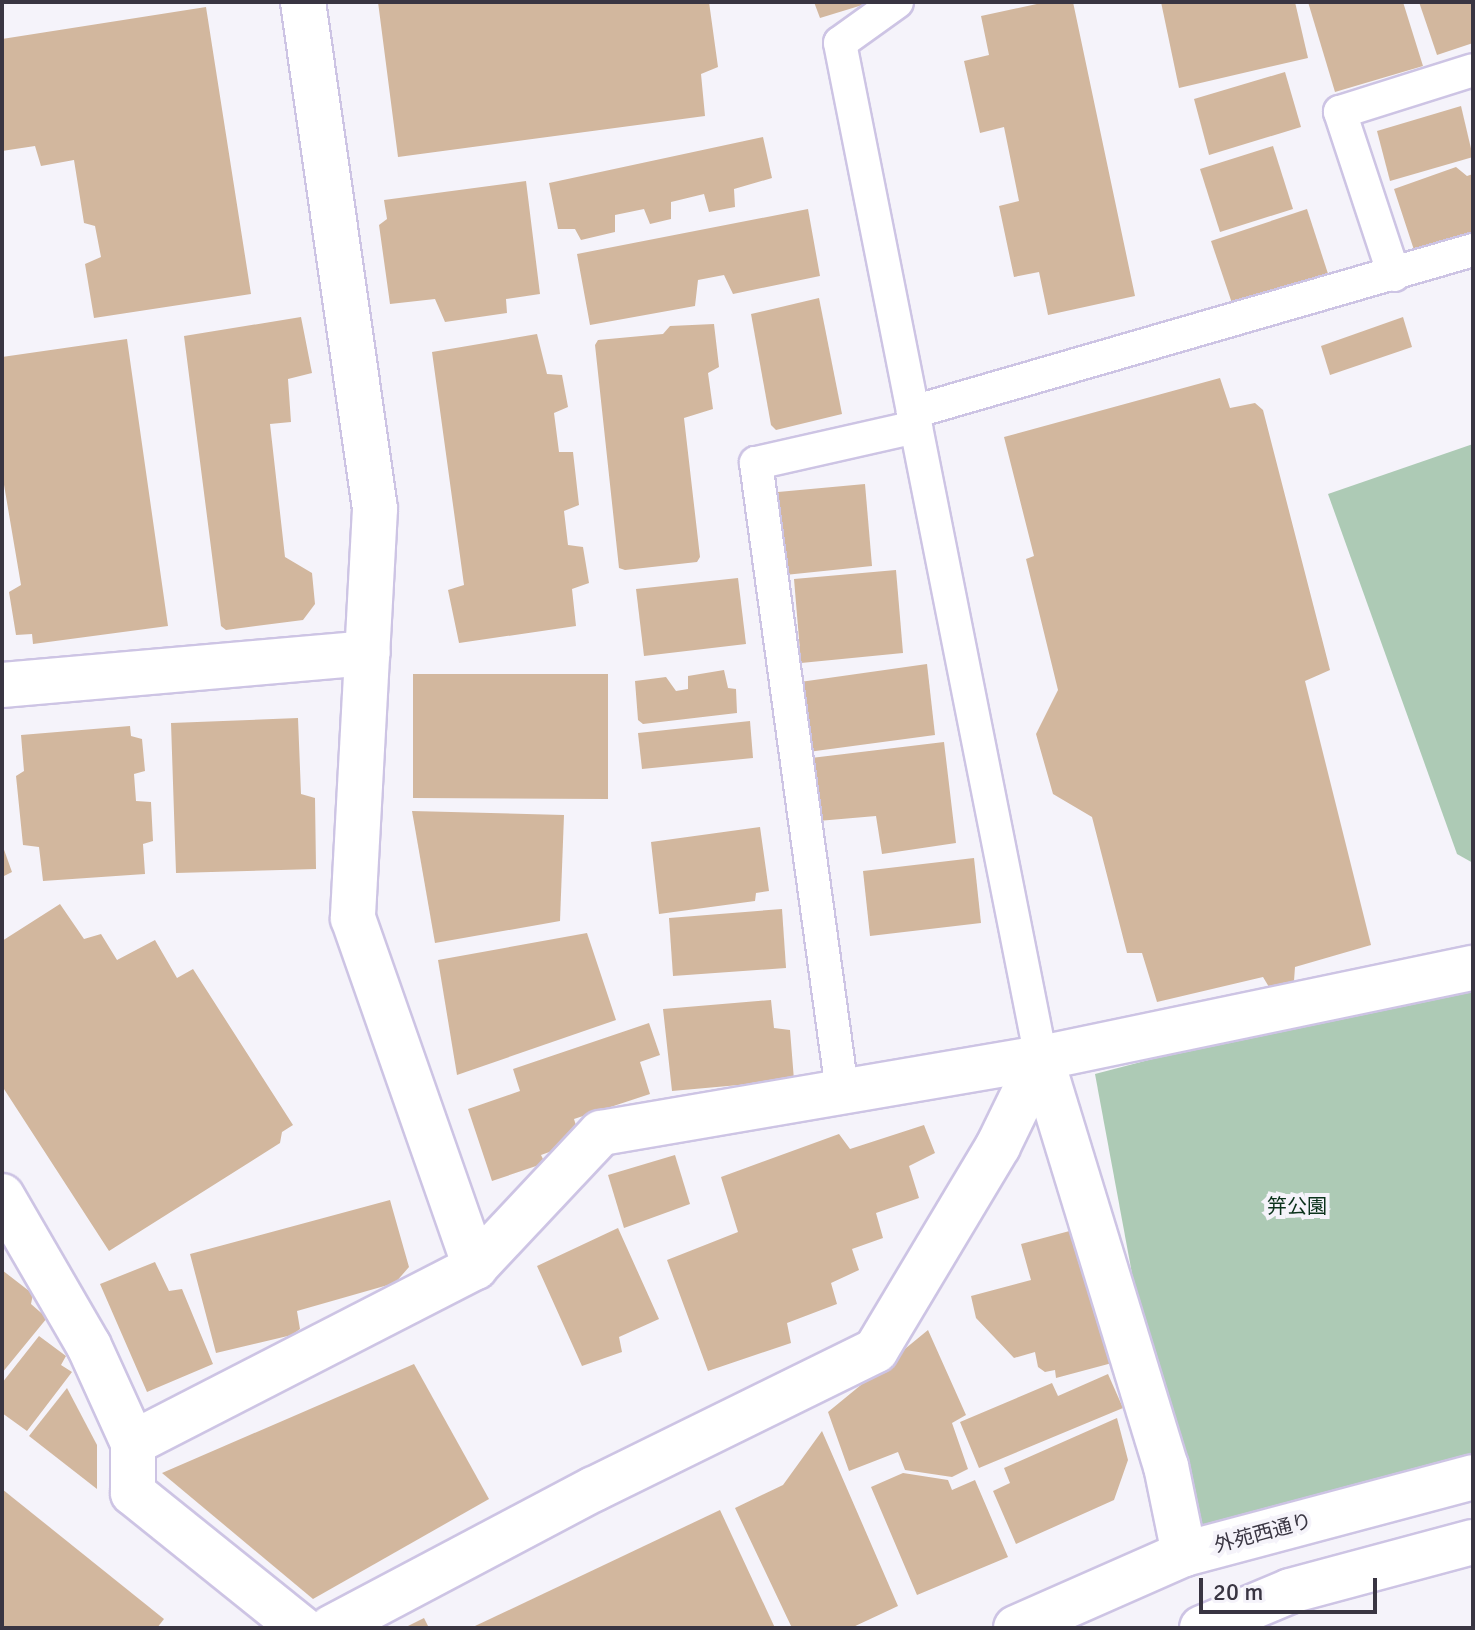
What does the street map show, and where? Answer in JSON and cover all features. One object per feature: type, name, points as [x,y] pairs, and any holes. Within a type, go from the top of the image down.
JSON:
[{"type":"street","points":[[303,2],[375,509],[353,918],[475,1267]]},
{"type":"street","points":[[2,685],[368,653]]},
{"type":"street","points":[[133,1443],[475,1267],[601,1133],[1041,1058],[1473,968]]},
{"type":"street","points":[[1041,1058],[1166,1466],[1184,1554]]},
{"type":"street","points":[[331,1628],[594,1489],[876,1350],[998,1146],[1041,1058]]},
{"type":"street","points":[[2,1196],[89,1346],[133,1443],[133,1493],[301,1628]]},
{"type":"street","name":"外苑西通り","points":[[1016,1628],[1184,1554],[1473,1477]]},
{"type":"street","points":[[1202,1628],[1290,1591],[1473,1542]]},
{"type":"lane","points":[[897,2],[840,43],[1041,1058]]},
{"type":"lane","points":[[1394,275],[1340,112],[1473,70]]},
{"type":"lane","points":[[842,1090],[756,463],[915,420],[1473,250]]},
{"type":"green space","points":[[1473,444],[1473,863],[1457,854],[1328,494]]},
{"type":"green space","name":"笄公園","points":[[1473,975],[1473,1477],[1184,1554],[1095,1074]]},
{"type":"building","points":[[378,2],[709,2],[718,67],[701,74],[705,116],[398,157]]},
{"type":"building","points":[[814,2],[869,2],[869,3],[820,18]]},
{"type":"building","points":[[1046,2],[1073,2],[1135,296],[1048,315],[1039,272],[1014,277],[999,206],[1019,201],[1004,127],[980,133],[964,61],[989,55],[981,16]]},
{"type":"building","points":[[1161,2],[1295,2],[1308,58],[1179,88]]},
{"type":"building","points":[[1308,2],[1403,2],[1423,66],[1335,92]]},
{"type":"building","points":[[1419,2],[1473,2],[1473,43],[1437,55]]},
{"type":"building","points":[[206,7],[251,294],[94,318],[85,264],[101,257],[95,226],[84,223],[74,160],[41,166],[35,146],[2,151],[2,39]]},
{"type":"building","points":[[1285,72],[1301,127],[1209,155],[1194,99]]},
{"type":"building","points":[[1461,106],[1473,157],[1390,181],[1377,131]]},
{"type":"building","points":[[763,137],[772,178],[734,189],[735,207],[709,212],[704,194],[671,202],[671,219],[650,224],[644,209],[615,215],[615,232],[581,240],[575,229],[558,229],[549,183]]},
{"type":"building","points":[[1273,146],[1293,209],[1220,232],[1200,169]]},
{"type":"building","points":[[1456,167],[1467,176],[1473,174],[1473,234],[1414,250],[1394,189]]},
{"type":"building","points":[[526,181],[540,294],[506,299],[507,313],[445,322],[435,299],[390,304],[379,225],[387,219],[384,200]]},
{"type":"building","points":[[808,209],[820,276],[733,294],[724,275],[698,280],[695,306],[590,325],[577,254]]},
{"type":"building","points":[[1307,209],[1331,283],[1236,315],[1211,241]]},
{"type":"building","points":[[819,298],[842,414],[776,430],[771,425],[751,314]]},
{"type":"building","points":[[301,317],[312,373],[288,379],[291,422],[270,424],[285,557],[312,573],[315,604],[303,620],[226,630],[221,626],[184,336]]},
{"type":"building","points":[[1403,317],[1412,347],[1330,375],[1321,346]]},
{"type":"building","points":[[714,324],[719,367],[708,373],[713,409],[684,418],[700,557],[697,562],[625,570],[619,568],[595,345],[598,340],[663,334],[670,326]]},
{"type":"building","points":[[537,334],[547,374],[562,375],[568,407],[554,413],[559,452],[573,452],[579,505],[564,511],[568,545],[583,547],[589,583],[572,589],[576,626],[459,643],[448,590],[464,585],[432,352]]},
{"type":"building","points":[[127,339],[168,626],[33,644],[32,634],[16,635],[9,592],[21,585],[2,473],[2,357]]},
{"type":"building","points":[[1220,378],[1230,408],[1255,403],[1263,410],[1330,670],[1305,681],[1371,945],[1295,967],[1294,981],[1269,987],[1263,977],[1157,1002],[1142,953],[1127,953],[1092,817],[1053,794],[1036,734],[1058,690],[1026,559],[1034,556],[1004,437]]},
{"type":"building","points":[[865,484],[872,566],[785,575],[778,492]]},
{"type":"building","points":[[896,570],[903,653],[801,663],[794,579]]},
{"type":"building","points":[[738,578],[746,644],[644,656],[636,589]]},
{"type":"building","points":[[927,664],[935,735],[808,752],[800,682]]},
{"type":"building","points":[[724,670],[728,688],[736,689],[737,713],[643,724],[638,720],[635,681],[666,677],[676,691],[688,689],[688,676]]},
{"type":"building","points":[[413,674],[608,674],[608,799],[413,798]]},
{"type":"building","points":[[298,718],[301,794],[315,798],[316,869],[176,873],[171,723]]},
{"type":"building","points":[[750,721],[753,758],[642,769],[638,733]]},
{"type":"building","points":[[130,726],[131,736],[142,739],[145,771],[134,774],[136,801],[151,802],[153,841],[143,844],[145,874],[43,881],[39,847],[23,845],[16,776],[24,771],[21,735]]},
{"type":"building","points":[[944,742],[956,843],[882,854],[876,816],[818,821],[811,758]]},
{"type":"building","points":[[412,811],[564,815],[560,921],[435,943]]},
{"type":"building","points":[[760,827],[769,891],[756,893],[755,901],[659,914],[651,842]]},
{"type":"building","points":[[2,844],[12,872],[2,877]]},
{"type":"building","points":[[974,858],[981,923],[870,936],[863,871]]},
{"type":"building","points":[[60,904],[84,939],[101,934],[117,960],[155,940],[177,978],[193,969],[293,1125],[282,1132],[280,1143],[109,1251],[2,1086],[2,941]]},
{"type":"building","points":[[782,909],[786,968],[673,976],[669,918]]},
{"type":"building","points":[[587,933],[616,1020],[457,1075],[438,960]]},
{"type":"building","points":[[771,1000],[774,1028],[790,1030],[794,1080],[672,1091],[663,1009]]},
{"type":"building","points":[[649,1023],[660,1055],[640,1062],[650,1094],[574,1119],[579,1135],[565,1139],[566,1146],[541,1155],[545,1163],[492,1181],[468,1109],[520,1091],[513,1069]]},
{"type":"building","points":[[924,1125],[935,1153],[909,1166],[919,1198],[876,1213],[883,1238],[852,1249],[859,1270],[831,1283],[837,1304],[787,1323],[791,1343],[708,1371],[667,1260],[738,1232],[721,1177],[839,1134],[850,1149]]},
{"type":"building","points":[[675,1155],[690,1204],[624,1228],[608,1175]]},
{"type":"building","points":[[390,1200],[409,1267],[395,1283],[297,1311],[300,1329],[292,1335],[216,1353],[190,1254]]},
{"type":"building","points":[[618,1228],[659,1319],[619,1337],[622,1352],[582,1366],[537,1266]]},
{"type":"building","points":[[1077,1229],[1112,1363],[1056,1378],[1055,1370],[1045,1372],[1038,1367],[1035,1352],[1014,1358],[976,1318],[971,1296],[1031,1280],[1021,1244]]},
{"type":"building","points":[[155,1262],[169,1291],[182,1289],[213,1364],[147,1392],[100,1284]]},
{"type":"building","points":[[2,1270],[33,1294],[31,1304],[47,1318],[2,1373]]},
{"type":"building","points":[[928,1330],[966,1415],[952,1423],[968,1469],[952,1477],[905,1470],[898,1452],[849,1471],[828,1412]]},
{"type":"building","points":[[39,1336],[66,1356],[61,1365],[72,1372],[27,1431],[2,1413],[2,1383]]},
{"type":"building","points":[[414,1364],[489,1499],[313,1599],[162,1473]]},
{"type":"building","points":[[1108,1374],[1123,1408],[979,1468],[960,1422],[1052,1383],[1058,1396]]},
{"type":"building","points":[[67,1388],[97,1445],[97,1489],[29,1436]]},
{"type":"building","points":[[1117,1418],[1128,1460],[1114,1500],[1016,1544],[993,1491],[1010,1483],[1004,1468]]},
{"type":"building","points":[[822,1431],[898,1606],[851,1628],[792,1628],[735,1508],[783,1485]]},
{"type":"building","points":[[903,1473],[948,1480],[952,1490],[975,1480],[1008,1557],[917,1595],[871,1487]]},
{"type":"building","points":[[2,1489],[164,1619],[157,1628],[2,1628]]},
{"type":"building","points":[[720,1510],[775,1628],[475,1626]]},
{"type":"building","points":[[424,1618],[429,1628],[404,1628]]}]
